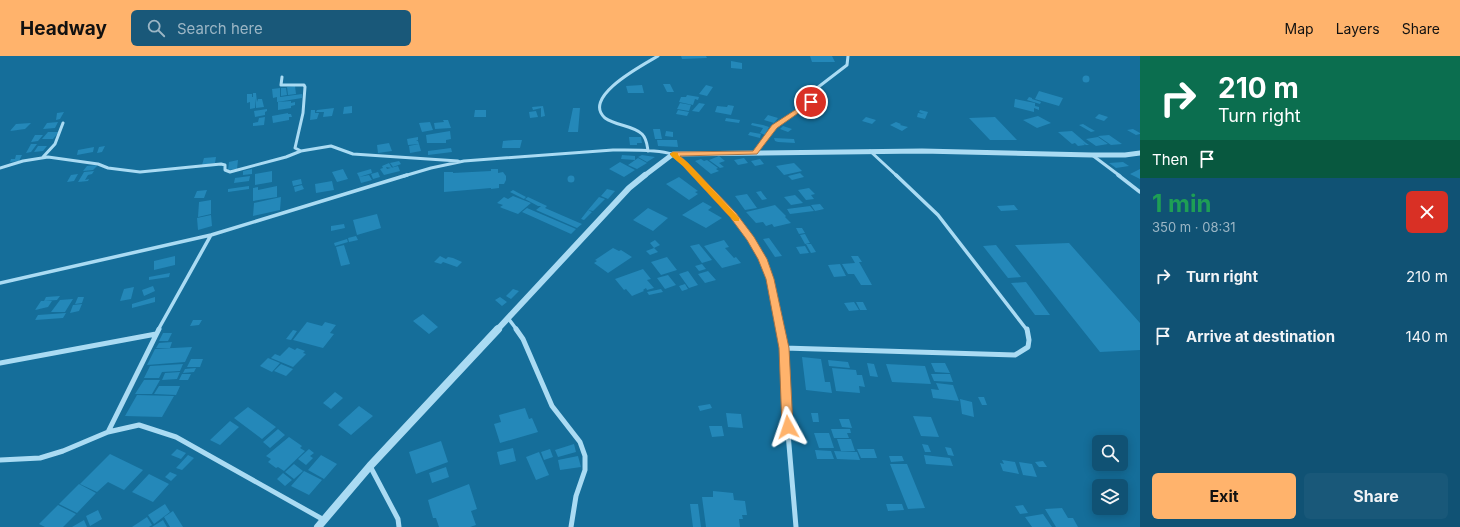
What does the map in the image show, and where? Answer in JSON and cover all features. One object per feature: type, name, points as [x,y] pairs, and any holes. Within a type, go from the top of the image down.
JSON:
[{"type":"street","points":[[648,151],[649,144],[645,136],[636,130],[611,121],[605,117],[599,106],[600,101],[606,93],[620,80],[658,56]]},
{"type":"street","points":[[755,153],[775,126],[811,102],[817,88],[847,65],[848,56]]},
{"type":"street","points":[[282,77],[282,85],[300,84],[304,85],[305,87],[303,114],[295,148],[301,151]]},
{"type":"street","points":[[43,157],[55,144],[63,123]]},
{"type":"street","points":[[0,168],[43,157],[80,161],[98,164],[108,168],[140,172],[221,164],[226,166],[225,170],[230,172],[286,157],[301,151],[331,146],[353,154],[464,161]]},
{"type":"street","points":[[0,283],[211,235],[431,168],[464,161],[613,150],[648,151],[673,154],[870,151],[984,152],[1125,156],[1140,153]]},
{"type":"street","points":[[784,348],[1015,355],[1028,347],[1029,340],[1027,328],[938,215],[870,151]]},
{"type":"street","points":[[318,527],[370,466],[629,188],[673,154]]},
{"type":"street","points":[[673,154],[686,164],[733,215],[751,239],[763,259],[770,279],[784,348],[785,398],[796,527]]},
{"type":"street","points":[[1092,155],[1140,192]]},
{"type":"street","points":[[108,432],[156,334],[211,235]]},
{"type":"street","points":[[508,318],[524,339],[552,406],[580,442],[585,456],[585,470],[576,496],[571,527]]},
{"type":"street","points":[[0,363],[156,334]]},
{"type":"street","points":[[0,460],[40,458],[63,451],[108,432],[140,425],[176,437],[324,520]]},
{"type":"street","points":[[370,466],[398,519],[399,527]]},
{"type":"building","points":[[681,56],[706,56],[707,58],[682,59]]},
{"type":"building","points":[[810,56],[832,56],[835,62],[812,62]]},
{"type":"building","points":[[731,61],[742,63],[742,69],[731,68]]},
{"type":"building","points":[[1086,75],[1090,79],[1086,83],[1082,79]]},
{"type":"building","points":[[663,84],[670,84],[674,92],[667,92]]},
{"type":"building","points":[[642,85],[644,93],[628,93],[626,86]]},
{"type":"building","points":[[706,85],[713,87],[707,96],[699,94]]},
{"type":"building","points":[[295,86],[296,94],[288,95],[287,87]]},
{"type":"building","points":[[280,88],[280,97],[302,94],[302,98],[277,102],[277,97],[273,98],[272,89]]},
{"type":"building","points":[[281,88],[286,88],[287,95],[281,96]]},
{"type":"building","points":[[1039,91],[1063,98],[1059,106],[1035,99]]},
{"type":"building","points":[[253,93],[256,93],[257,102],[258,99],[262,99],[264,107],[256,108],[255,98],[255,108],[250,109],[250,102],[247,103],[247,94],[252,94],[253,97]]},
{"type":"building","points":[[687,95],[699,97],[698,100],[695,99],[693,105],[679,102],[681,97],[686,97]]},
{"type":"building","points":[[1029,97],[1041,102],[1040,104],[1027,100]]},
{"type":"building","points":[[1015,99],[1035,103],[1035,106],[1039,107],[1039,110],[1034,108],[1034,112],[1014,107]]},
{"type":"building","points":[[291,101],[291,103],[295,102],[295,105],[291,106],[291,108],[278,110],[278,102]]},
{"type":"building","points":[[680,103],[691,105],[689,111],[677,109]]},
{"type":"building","points":[[699,103],[705,104],[699,112],[692,111]]},
{"type":"building","points":[[728,105],[734,106],[731,115],[715,112],[717,106],[727,107]]},
{"type":"building","points":[[352,106],[352,113],[343,114],[344,107]]},
{"type":"building","points":[[543,106],[545,116],[541,117],[541,108],[533,110],[532,107]]},
{"type":"building","points":[[334,108],[332,116],[323,117],[324,112],[316,112],[317,110]]},
{"type":"building","points":[[573,108],[580,108],[578,132],[568,132]]},
{"type":"building","points":[[267,109],[265,115],[255,117],[254,111]]},
{"type":"building","points":[[311,110],[315,110],[315,113],[319,113],[317,119],[310,120]]},
{"type":"building","points":[[475,110],[486,110],[486,117],[474,117]]},
{"type":"building","points":[[678,110],[689,112],[687,116],[676,114]]},
{"type":"building","points":[[920,110],[928,112],[925,119],[917,117],[918,113],[924,114],[919,112]]},
{"type":"building","points":[[536,111],[538,117],[530,118],[529,112]]},
{"type":"building","points":[[64,112],[60,119],[56,120],[57,113]]},
{"type":"building","points":[[288,113],[291,114],[292,117],[289,117],[289,120],[273,123],[272,116]]},
{"type":"building","points":[[1099,114],[1108,117],[1104,121],[1095,118]]},
{"type":"building","points":[[768,115],[778,118],[774,123],[764,120]]},
{"type":"building","points":[[1038,116],[1051,123],[1037,128],[1023,120]]},
{"type":"building","points":[[265,117],[264,125],[253,126],[253,123],[258,122],[259,118]]},
{"type":"building","points":[[866,117],[876,120],[872,124],[862,121]]},
{"type":"building","points":[[995,117],[1017,140],[990,140],[969,118]]},
{"type":"building","points":[[726,118],[740,120],[739,123],[725,121]]},
{"type":"building","points":[[443,120],[448,120],[451,128],[435,129],[434,123],[444,122]]},
{"type":"building","points":[[58,122],[55,128],[43,129],[47,123]]},
{"type":"building","points":[[430,122],[433,130],[422,132],[419,123]]},
{"type":"building","points":[[896,122],[901,124],[900,125],[908,127],[902,131],[890,125]]},
{"type":"building","points":[[31,123],[25,129],[10,131],[16,124]]},
{"type":"building","points":[[752,123],[769,127],[765,135],[760,133],[763,128],[751,125]]},
{"type":"building","points":[[1083,124],[1095,131],[1091,132],[1079,125]]},
{"type":"building","points":[[783,126],[792,129],[788,132],[780,129]]},
{"type":"building","points":[[653,129],[660,129],[662,139],[655,139]]},
{"type":"building","points":[[1133,129],[1140,134],[1136,135],[1127,130]]},
{"type":"building","points":[[450,131],[451,139],[446,140],[446,143],[427,143],[426,135]]},
{"type":"building","points":[[666,131],[673,132],[673,137],[665,136]]},
{"type":"building","points":[[1072,131],[1089,145],[1083,143],[1085,145],[1078,146],[1075,143],[1072,144],[1058,132]]},
{"type":"building","points":[[48,132],[59,132],[53,139],[42,139]]},
{"type":"building","points":[[750,132],[761,134],[760,138],[748,135]]},
{"type":"building","points":[[35,135],[43,135],[38,141],[31,142]]},
{"type":"building","points":[[1109,135],[1122,144],[1111,145],[1098,136]]},
{"type":"building","points":[[418,137],[418,140],[416,141],[418,141],[419,144],[408,145],[407,139]]},
{"type":"building","points":[[629,137],[641,137],[642,143],[630,145]]},
{"type":"building","points":[[1098,137],[1108,144],[1096,146],[1086,139]]},
{"type":"building","points":[[774,138],[794,139],[795,143],[778,142],[775,141]]},
{"type":"building","points":[[522,140],[520,148],[502,148],[503,141]]},
{"type":"building","points":[[657,140],[677,140],[678,147],[658,146]]},
{"type":"building","points":[[389,143],[392,151],[378,153],[377,145]]},
{"type":"building","points":[[31,144],[37,144],[31,152],[26,153]]},
{"type":"building","points":[[419,144],[421,151],[410,153],[409,146]]},
{"type":"building","points":[[38,146],[47,146],[43,151],[34,152]]},
{"type":"building","points":[[105,146],[102,152],[97,153],[99,147]]},
{"type":"building","points":[[94,147],[93,152],[77,155],[78,150]]},
{"type":"building","points":[[451,148],[452,152],[428,155],[428,151]]},
{"type":"building","points":[[16,155],[22,155],[19,161],[10,162],[11,159],[15,159]]},
{"type":"building","points":[[622,155],[635,156],[635,160],[621,159]]},
{"type":"building","points":[[642,155],[655,157],[647,162],[638,157]]},
{"type":"building","points":[[719,156],[725,161],[719,163],[724,167],[720,168],[709,160]]},
{"type":"building","points":[[216,157],[215,163],[202,165],[204,158]]},
{"type":"building","points":[[638,158],[647,163],[637,169],[628,165]]},
{"type":"building","points":[[744,158],[748,163],[738,165],[734,160]]},
{"type":"building","points":[[701,159],[704,161],[707,160],[718,168],[716,169],[719,171],[711,174],[695,161]]},
{"type":"building","points":[[760,159],[764,164],[755,166],[751,161]]},
{"type":"building","points":[[238,160],[237,169],[228,170],[229,162]]},
{"type":"building","points":[[399,161],[401,164],[393,167],[390,163]]},
{"type":"building","points":[[620,162],[635,170],[624,177],[609,169]]},
{"type":"building","points":[[1123,162],[1129,166],[1116,168],[1109,163]]},
{"type":"building","points":[[389,163],[392,168],[398,166],[400,171],[384,175],[380,169],[383,168],[382,166]]},
{"type":"building","points":[[794,163],[802,171],[784,175],[776,166]]},
{"type":"building","points":[[98,165],[93,170],[83,171],[87,166]]},
{"type":"building","points":[[252,169],[252,174],[243,175],[243,171]]},
{"type":"building","points":[[343,169],[348,179],[337,182],[332,172]]},
{"type":"building","points":[[371,169],[372,173],[359,177],[357,173]]},
{"type":"building","points":[[491,169],[498,169],[498,173],[503,172],[506,176],[504,184],[499,184],[499,188],[444,192],[444,172],[491,171]]},
{"type":"building","points":[[1140,169],[1140,179],[1130,174]]},
{"type":"building","points":[[94,171],[92,174],[88,175],[85,180],[89,179],[88,181],[78,182],[84,172]]},
{"type":"building","points":[[272,171],[272,182],[255,185],[255,174]]},
{"type":"building","points":[[378,172],[380,177],[373,179],[371,174]]},
{"type":"building","points":[[800,173],[804,177],[792,180],[788,176]]},
{"type":"building","points":[[78,174],[74,181],[67,182],[71,175]]},
{"type":"building","points":[[369,175],[372,180],[361,183],[359,177]]},
{"type":"building","points":[[250,176],[249,181],[234,183],[235,178]]},
{"type":"building","points":[[571,176],[574,179],[571,182],[568,179]]},
{"type":"building","points":[[679,177],[698,191],[695,192],[698,194],[689,200],[666,184]]},
{"type":"building","points":[[301,179],[302,184],[293,186],[292,181]]},
{"type":"building","points":[[332,181],[334,190],[316,193],[315,184]]},
{"type":"building","points":[[302,185],[304,189],[295,192],[294,187]]},
{"type":"building","points":[[249,186],[249,189],[228,192],[228,189]]},
{"type":"building","points":[[277,186],[277,197],[253,201],[253,188],[258,187],[258,190]]},
{"type":"building","points":[[809,188],[815,194],[811,195],[814,199],[806,200],[798,190]]},
{"type":"building","points":[[607,189],[615,191],[608,199],[601,196]]},
{"type":"building","points":[[207,190],[204,198],[194,198],[197,191]]},
{"type":"building","points":[[513,190],[526,197],[524,199],[510,192]]},
{"type":"building","points":[[761,191],[767,199],[762,200],[756,192]]},
{"type":"building","points":[[747,194],[757,208],[745,210],[735,196]]},
{"type":"building","points":[[795,195],[803,203],[791,205],[784,197]]},
{"type":"building","points":[[513,196],[531,203],[518,214],[500,207],[503,205],[497,203],[504,197],[508,199]]},
{"type":"building","points":[[281,197],[280,210],[253,216],[254,203]]},
{"type":"building","points":[[528,197],[547,206],[545,208],[582,224],[577,228],[536,210],[541,206],[538,206],[525,199]]},
{"type":"building","points":[[599,197],[605,199],[593,211],[588,210]]},
{"type":"building","points":[[211,200],[211,214],[198,217],[199,202]]},
{"type":"building","points":[[703,202],[712,207],[708,210],[722,218],[706,228],[682,215]]},
{"type":"building","points":[[820,204],[824,209],[815,211],[811,205]]},
{"type":"building","points":[[775,205],[791,223],[774,227],[772,224],[766,226],[763,222],[756,223],[746,212]]},
{"type":"building","points":[[1014,205],[1018,210],[1001,211],[997,206]]},
{"type":"building","points":[[810,206],[814,211],[790,214],[787,209]]},
{"type":"building","points":[[527,208],[576,229],[571,234],[522,212]]},
{"type":"building","points":[[648,208],[668,218],[653,231],[633,220]]},
{"type":"building","points":[[588,210],[592,212],[584,220],[581,219]]},
{"type":"building","points":[[377,214],[381,228],[357,235],[353,220]]},
{"type":"building","points":[[211,215],[212,226],[198,230],[197,218]]},
{"type":"building","points":[[344,224],[345,228],[331,231],[331,226]]},
{"type":"building","points":[[796,228],[802,228],[805,233],[799,234]]},
{"type":"building","points":[[805,234],[810,243],[805,244],[800,235]]},
{"type":"building","points":[[356,236],[358,240],[349,242],[348,238]]},
{"type":"building","points":[[769,238],[782,256],[775,257],[763,239]]},
{"type":"building","points":[[347,239],[348,242],[335,246],[334,243]]},
{"type":"building","points":[[655,240],[660,245],[654,248],[650,243]]},
{"type":"building","points":[[724,240],[729,247],[725,248],[741,263],[722,268],[704,246]]},
{"type":"building","points":[[1069,243],[1140,323],[1140,350],[1100,352],[1015,245]]},
{"type":"building","points":[[699,244],[712,260],[702,263],[690,246]]},
{"type":"building","points":[[806,244],[811,244],[816,252],[811,253]]},
{"type":"building","points":[[344,245],[350,264],[341,266],[336,247]]},
{"type":"building","points":[[996,245],[1021,277],[1008,278],[983,246]]},
{"type":"building","points":[[805,246],[809,253],[800,254],[796,247]]},
{"type":"building","points":[[613,248],[619,251],[621,250],[632,257],[608,273],[594,263],[597,261],[595,260]]},
{"type":"building","points":[[654,248],[658,252],[650,255],[646,251]]},
{"type":"building","points":[[175,256],[175,265],[154,270],[154,261]]},
{"type":"building","points":[[440,256],[446,259],[448,257],[453,258],[462,262],[457,267],[443,262],[441,264],[434,262]]},
{"type":"building","points":[[851,256],[858,256],[862,262],[859,262],[872,285],[861,285],[854,274],[848,274],[842,264],[855,263]]},
{"type":"building","points":[[667,257],[677,270],[661,275],[651,262]]},
{"type":"building","points":[[702,264],[706,269],[699,271],[695,266]]},
{"type":"building","points":[[840,264],[846,276],[834,277],[828,265]]},
{"type":"building","points":[[643,269],[651,279],[647,280],[654,288],[647,290],[646,288],[643,290],[644,291],[632,296],[626,289],[624,290],[615,279]]},
{"type":"building","points":[[688,271],[698,285],[689,288],[679,274]]},
{"type":"building","points":[[708,271],[716,280],[705,283],[698,274]]},
{"type":"building","points":[[170,273],[169,277],[149,280],[149,277]]},
{"type":"building","points":[[668,275],[676,285],[665,289],[657,278]]},
{"type":"building","points":[[1026,282],[1050,315],[1035,315],[1011,283]]},
{"type":"building","points":[[685,284],[688,289],[682,291],[679,286]]},
{"type":"building","points":[[153,286],[155,291],[144,296],[142,290]]},
{"type":"building","points":[[134,287],[131,299],[120,301],[124,289]]},
{"type":"building","points":[[513,289],[519,291],[511,299],[506,296]]},
{"type":"building","points":[[661,289],[663,292],[649,295],[647,292]]},
{"type":"building","points":[[60,296],[57,300],[44,301],[46,297]]},
{"type":"building","points":[[78,297],[84,297],[82,303],[75,304]]},
{"type":"building","points":[[155,297],[155,302],[132,308],[132,304]]},
{"type":"building","points":[[500,297],[507,302],[502,306],[495,300]]},
{"type":"building","points":[[73,299],[65,312],[51,312],[60,300]]},
{"type":"building","points":[[41,301],[52,301],[48,307],[35,310]]},
{"type":"building","points":[[854,302],[859,310],[849,311],[844,303]]},
{"type":"building","points":[[856,302],[863,302],[867,310],[860,310]]},
{"type":"building","points":[[82,304],[79,311],[70,313],[73,305]]},
{"type":"building","points":[[66,313],[63,318],[35,320],[38,315]]},
{"type":"building","points":[[423,314],[438,327],[429,334],[413,321]]},
{"type":"building","points":[[193,320],[202,320],[199,325],[190,326]]},
{"type":"building","points":[[307,322],[322,326],[325,322],[336,325],[330,333],[334,334],[323,348],[293,340]]},
{"type":"building","points":[[293,330],[297,331],[291,340],[286,339]]},
{"type":"building","points":[[163,333],[172,333],[168,341],[159,341]]},
{"type":"building","points":[[172,342],[170,348],[156,348],[159,343]]},
{"type":"building","points":[[192,347],[185,362],[147,365],[155,349]]},
{"type":"building","points":[[289,347],[295,350],[297,348],[305,351],[303,353],[306,354],[293,367],[271,358],[275,354],[280,356]]},
{"type":"building","points":[[802,357],[821,359],[825,382],[830,382],[832,393],[806,390]]},
{"type":"building","points":[[268,358],[280,363],[272,372],[260,366]]},
{"type":"building","points":[[191,359],[203,359],[200,367],[187,367]]},
{"type":"building","points":[[828,360],[848,362],[850,368],[829,366]]},
{"type":"building","points":[[867,363],[874,364],[878,377],[870,376]]},
{"type":"building","points":[[931,363],[945,363],[950,373],[935,372]]},
{"type":"building","points":[[183,364],[180,371],[162,372],[159,378],[144,378],[150,366]]},
{"type":"building","points":[[281,364],[293,369],[286,376],[274,371]]},
{"type":"building","points":[[886,364],[925,366],[931,384],[892,382]]},
{"type":"building","points":[[196,368],[194,372],[183,373],[185,369]]},
{"type":"building","points":[[832,368],[856,370],[857,375],[862,375],[865,387],[859,386],[860,393],[836,391]]},
{"type":"building","points":[[180,372],[177,379],[162,380],[165,373]]},
{"type":"building","points":[[182,374],[191,374],[188,380],[179,380]]},
{"type":"building","points":[[931,374],[950,374],[953,382],[934,381]]},
{"type":"building","points":[[144,380],[160,380],[152,394],[135,394]]},
{"type":"building","points":[[936,383],[953,385],[959,401],[933,398],[931,389],[939,390]]},
{"type":"building","points":[[159,386],[180,386],[176,395],[154,394]]},
{"type":"building","points":[[335,392],[343,398],[331,409],[323,403]]},
{"type":"building","points":[[137,395],[174,396],[162,417],[125,416]]},
{"type":"building","points":[[978,397],[984,397],[987,405],[982,405]]},
{"type":"building","points":[[960,399],[972,402],[974,417],[962,414]]},
{"type":"building","points":[[710,404],[712,408],[700,411],[698,406]]},
{"type":"building","points":[[359,406],[373,416],[351,435],[338,425]]},
{"type":"building","points":[[248,407],[276,427],[262,439],[234,418]]},
{"type":"building","points":[[525,408],[529,419],[532,418],[538,432],[500,443],[494,424],[501,422],[499,415]]},
{"type":"building","points":[[726,413],[741,414],[743,428],[728,427]]},
{"type":"building","points":[[811,413],[818,413],[819,422],[813,422]]},
{"type":"building","points":[[913,416],[931,417],[939,437],[921,436]]},
{"type":"building","points":[[839,419],[849,419],[852,428],[842,427]]},
{"type":"building","points":[[230,421],[239,427],[220,445],[210,440]]},
{"type":"building","points":[[709,426],[722,426],[724,436],[712,437]]},
{"type":"building","points":[[278,429],[285,435],[270,448],[263,442]]},
{"type":"building","points":[[831,429],[850,429],[851,433],[847,433],[849,438],[834,438]]},
{"type":"building","points":[[814,433],[829,433],[834,448],[819,448]]},
{"type":"building","points":[[289,437],[302,446],[300,448],[305,451],[284,471],[278,467],[276,468],[268,462],[271,459],[266,456]]},
{"type":"building","points":[[837,439],[851,439],[855,451],[841,451]]},
{"type":"building","points":[[441,441],[448,462],[416,474],[409,452]]},
{"type":"building","points":[[574,444],[576,452],[558,457],[555,450]]},
{"type":"building","points":[[922,444],[928,445],[931,452],[925,452]]},
{"type":"building","points":[[945,447],[951,448],[954,456],[948,455]]},
{"type":"building","points":[[513,448],[516,461],[500,465],[497,452]]},
{"type":"building","points":[[177,449],[186,453],[181,459],[171,455]]},
{"type":"building","points":[[309,449],[314,453],[310,456],[313,458],[306,465],[298,459]]},
{"type":"building","points":[[550,449],[553,457],[544,460],[541,452]]},
{"type":"building","points":[[857,449],[874,449],[877,458],[861,458]]},
{"type":"building","points":[[815,450],[831,451],[834,459],[817,459]]},
{"type":"building","points":[[834,451],[857,452],[860,460],[837,459]]},
{"type":"building","points":[[539,452],[549,475],[536,480],[526,457]]},
{"type":"building","points":[[110,454],[143,470],[124,490],[108,482],[97,492],[80,484]]},
{"type":"building","points":[[188,455],[194,458],[182,470],[176,468]]},
{"type":"building","points":[[321,455],[337,464],[324,479],[308,470]]},
{"type":"building","points":[[924,455],[950,458],[953,466],[926,464]]},
{"type":"building","points":[[578,456],[581,467],[560,470],[558,460]]},
{"type":"building","points":[[889,456],[902,456],[904,461],[891,462]]},
{"type":"building","points":[[1002,460],[1015,462],[1019,474],[1003,471],[1000,463],[1004,464]]},
{"type":"building","points":[[1043,461],[1047,467],[1039,467],[1035,462]]},
{"type":"building","points":[[1019,462],[1032,464],[1037,477],[1023,475]]},
{"type":"building","points":[[294,464],[303,471],[294,479],[285,472]]},
{"type":"building","points":[[890,464],[907,464],[925,508],[908,509]]},
{"type":"building","points":[[446,467],[449,477],[432,483],[429,473]]},
{"type":"building","points":[[304,471],[322,480],[309,495],[291,486]]},
{"type":"building","points":[[170,472],[177,475],[171,481],[165,477]]},
{"type":"building","points":[[283,473],[292,480],[285,486],[277,479]]},
{"type":"building","points":[[149,474],[169,484],[153,502],[132,492]]},
{"type":"building","points":[[79,484],[96,493],[77,513],[59,504]]},
{"type":"building","points":[[469,484],[477,509],[471,511],[476,525],[470,527],[439,527],[436,518],[433,518],[428,500]]},
{"type":"building","points":[[713,491],[733,493],[734,500],[745,501],[747,515],[742,515],[743,519],[739,519],[740,527],[706,527],[702,497],[713,497]]},
{"type":"building","points":[[165,504],[170,512],[154,524],[148,515]]},
{"type":"building","points":[[690,504],[698,504],[701,527],[693,527]]},
{"type":"building","points":[[886,504],[902,504],[904,510],[888,511]]},
{"type":"building","points":[[58,505],[76,514],[63,527],[45,527],[39,524]]},
{"type":"building","points":[[1023,505],[1028,513],[1020,514],[1015,506]]},
{"type":"building","points":[[1062,508],[1068,518],[1073,518],[1078,527],[1056,527],[1045,509]]},
{"type":"building","points":[[98,510],[102,519],[90,526],[86,516]]},
{"type":"building","points":[[173,511],[183,527],[170,527],[164,517]]},
{"type":"building","points":[[1043,514],[1052,527],[1032,527],[1025,517]]},
{"type":"building","points":[[147,517],[152,525],[149,527],[132,527]]},
{"type":"building","points":[[84,520],[87,527],[72,527]]},
{"type":"building","points":[[163,520],[167,527],[152,527]]},
{"type":"slow traffic","points":[[675,154],[673,154],[686,164],[736,219]]},
{"type":"route","points":[[788,427],[785,398],[784,348],[770,279],[763,259],[751,239],[733,215],[686,164],[673,154],[730,152],[755,153],[775,126],[811,102]]}]
